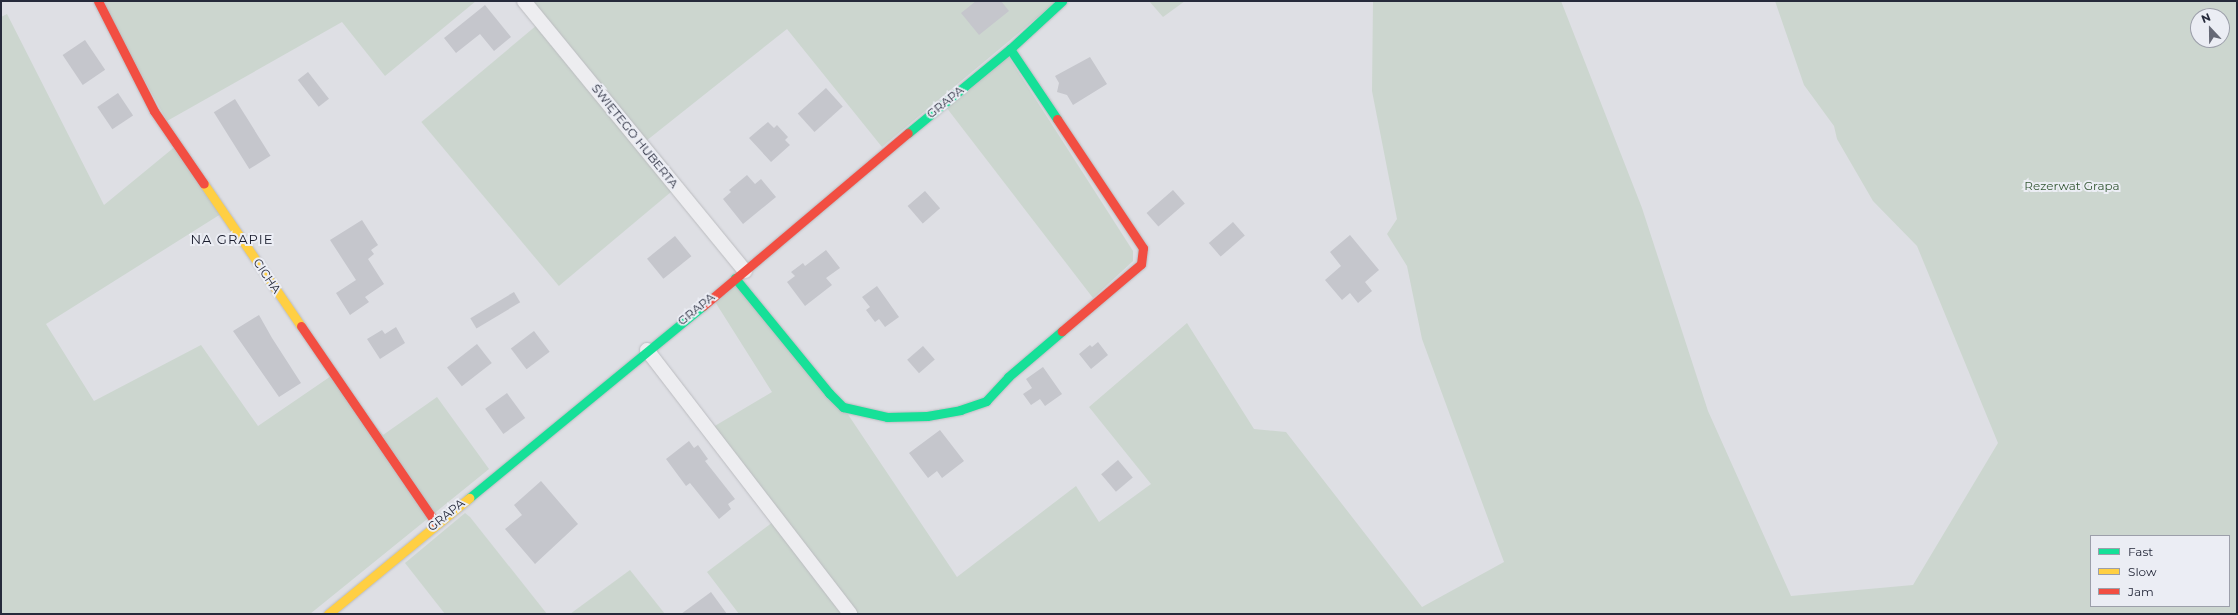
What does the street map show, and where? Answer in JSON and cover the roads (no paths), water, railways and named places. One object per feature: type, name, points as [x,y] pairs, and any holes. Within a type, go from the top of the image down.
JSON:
[{"type":"street","name":"CICHA","points":[[98,1],[154,111],[436,523]]},
{"type":"street","name":"ŚWIĘTEGO HUBERTA","points":[[524,1],[740,274]]},
{"type":"street","name":"GRAPA","points":[[328,614],[1010,49],[1062,1]]},
{"type":"street","points":[[740,274],[830,393],[843,407],[887,417],[927,416],[960,410],[986,401],[1008,377],[1141,264],[1143,248],[1010,49]]},
{"type":"street","points":[[647,350],[850,614]]},
{"type":"district","name":"NA GRAPIE","points":[[232,239]]},
{"type":"park label","name":"Rezerwat Grapa","points":[[2072,186]]}]
